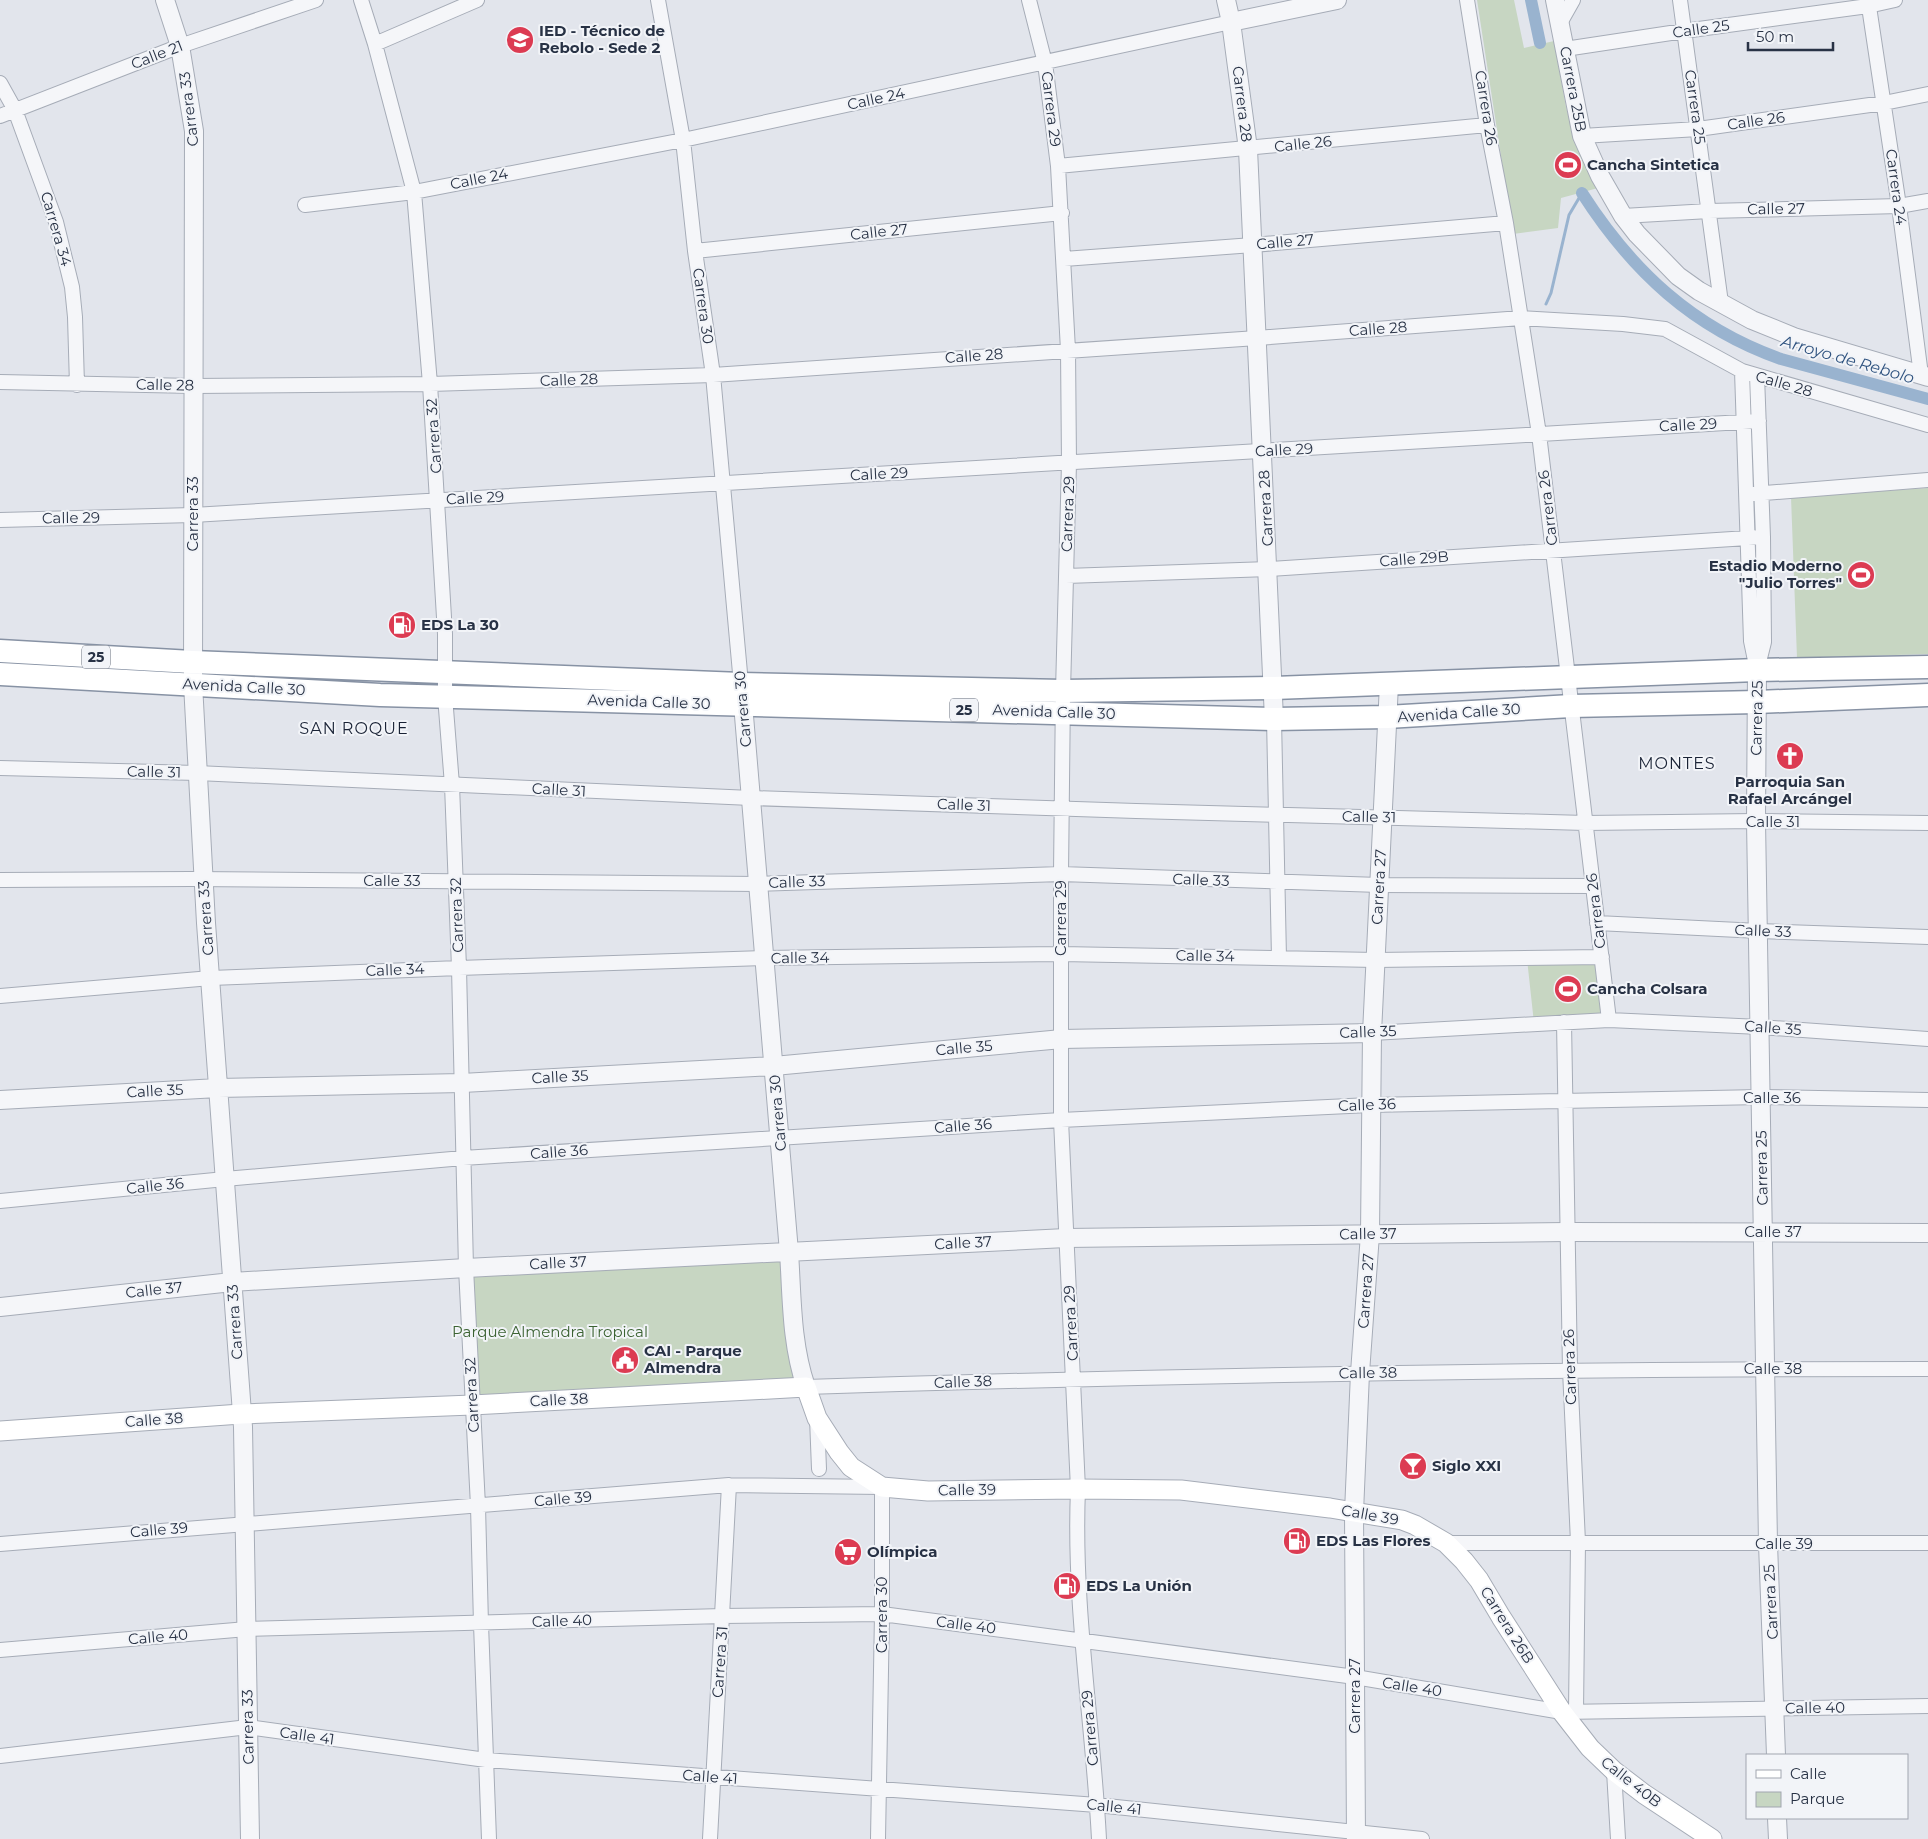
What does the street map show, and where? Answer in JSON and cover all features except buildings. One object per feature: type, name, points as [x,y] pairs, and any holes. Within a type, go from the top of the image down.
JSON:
[{"type":"highway","name":"Avenida Calle 30","points":[[0,651],[192,662],[445,671],[742,694]]},
{"type":"highway","name":"Avenida Calle 30","points":[[1063,702],[1274,688],[1757,670],[1928,667]]},
{"type":"highway","name":"Avenida Calle 30","points":[[0,674],[380,695],[742,694],[1063,702],[1274,719],[1387,717],[1571,706],[1757,702],[1928,695]]},
{"type":"main road","name":"Calle 38","points":[[0,1431],[241,1414],[472,1405],[806,1386]]},
{"type":"main road","name":"Carrera 30","points":[[806,1386],[817,1418],[839,1452],[851,1466],[882,1487]]},
{"type":"main road","name":"Calle 39","points":[[882,1487],[928,1491],[1182,1490],[1402,1520],[1434,1535],[1446,1543]]},
{"type":"main road","name":"Carrera 26B","points":[[1446,1543],[1480,1580],[1501,1617],[1569,1712]]},
{"type":"main road","name":"Calle 40B","points":[[1569,1712],[1590,1748],[1614,1771],[1644,1794],[1712,1839]]},
{"type":"street","name":"Carrera 33","points":[[166,0],[180,46],[194,131],[192,662],[196,773],[241,1414],[245,1523],[250,1839]]},
{"type":"street","name":"Calle 21","points":[[0,116],[180,46],[316,0]]},
{"type":"street","name":"Carrera 32","points":[[361,0],[376,44],[414,192],[430,384],[438,500],[445,634],[445,696],[452,785],[456,881],[462,1083],[462,1158],[478,1506],[489,1839]]},
{"type":"street","points":[[376,44],[477,0]]},
{"type":"street","name":"Carrera 30","points":[[658,0],[683,140],[695,250],[713,375],[721,484],[742,694],[774,1066],[795,1344],[806,1386]]},
{"type":"street","name":"Carrera 29","points":[[1029,0],[1045,63],[1058,166],[1068,350],[1069,462],[1061,874],[1062,1120],[1074,1378],[1078,1489],[1076,1523],[1082,1640],[1099,1839]]},
{"type":"street","name":"Carrera 28","points":[[1226,0],[1232,22],[1248,149],[1274,688],[1279,958]]},
{"type":"street","name":"Calle 24","points":[[305,205],[414,192],[683,140],[1337,0]]},
{"type":"street","name":"Carrera 26","points":[[1467,0],[1522,318],[1539,434],[1609,1020]]},
{"type":"street","name":"Carrera 25B","points":[[1555,0],[1582,136],[1600,176],[1623,216],[1636,234],[1678,276],[1721,303]]},
{"type":"street","points":[[1560,23],[1573,0]]},
{"type":"street","name":"Carrera 25","points":[[1680,0],[1721,303]]},
{"type":"street","name":"Calle 25","points":[[1565,49],[1896,0]]},
{"type":"street","name":"Carrera 24","points":[[1868,3],[1899,206],[1922,335],[1924,376]]},
{"type":"street","name":"Carrera 34","points":[[0,83],[15,110],[56,222],[72,287],[75,317],[76,384]]},
{"type":"street","name":"Calle 26","points":[[1582,136],[1698,129],[1884,103],[1928,94]]},
{"type":"street","name":"Calle 26","points":[[1058,166],[1488,125]]},
{"type":"street","name":"Calle 27","points":[[1623,216],[1709,211],[1899,206],[1928,201]]},
{"type":"street","name":"Calle 27","points":[[695,250],[1062,213]]},
{"type":"street","name":"Calle 27","points":[[1064,259],[1506,223]]},
{"type":"street","points":[[1721,303],[1752,320],[1794,337],[1924,376]]},
{"type":"street","name":"Calle 28","points":[[0,382],[194,386],[430,384],[713,375],[1522,318],[1623,324],[1665,330],[1742,372],[1928,426]]},
{"type":"street","name":"Carrera 25","points":[[1742,372],[1744,422],[1754,494],[1756,537],[1751,641],[1757,670],[1756,821],[1768,1544],[1776,1708],[1776,1754]]},
{"type":"street","name":"Carrera 25","points":[[1754,494],[1759,421],[1757,376]]},
{"type":"street","name":"Calle 29","points":[[0,520],[193,515],[1759,421]]},
{"type":"street","points":[[1754,494],[1928,480]]},
{"type":"street","name":"Calle 29B","points":[[1066,576],[1268,569],[1756,537]]},
{"type":"street","name":"Carrera 27","points":[[1356,1836],[1354,1512],[1360,1373],[1370,1234],[1372,1033],[1389,684]]},
{"type":"street","name":"Calle 31","points":[[0,768],[196,773],[751,798],[1276,815],[1585,823],[1756,821],[1928,823]]},
{"type":"street","name":"Calle 33","points":[[0,880],[204,879],[758,884],[1061,874],[1278,883],[1593,886]]},
{"type":"street","name":"Calle 33","points":[[1597,923],[1928,937]]},
{"type":"street","name":"Calle 34","points":[[0,996],[211,978],[764,958],[1061,954],[1376,960],[1602,957]]},
{"type":"street","name":"Calle 35","points":[[0,1100],[218,1088],[462,1083],[774,1066],[1062,1039],[1372,1033],[1609,1020],[1760,1026],[1928,1039]]},
{"type":"street","name":"Carrera 26","points":[[1564,1022],[1570,1370],[1578,1542],[1569,1712]]},
{"type":"street","name":"Calle 36","points":[[0,1201],[462,1158],[1062,1120],[1370,1105],[1761,1097],[1928,1100]]},
{"type":"street","name":"Calle 37","points":[[0,1307],[232,1282],[466,1268],[1066,1238],[1567,1232],[1928,1233]]},
{"type":"street","name":"Calle 38","points":[[806,1386],[1074,1378],[1360,1373],[1570,1370],[1928,1369]]},
{"type":"street","name":"Carrera 30","points":[[817,1418],[819,1469]]},
{"type":"street","name":"Calle 39","points":[[0,1544],[728,1485],[882,1487]]},
{"type":"street","name":"Carrera 31","points":[[710,1839],[712,1777],[723,1616],[728,1485]]},
{"type":"street","name":"Carrera 30","points":[[878,1839],[882,1487]]},
{"type":"street","name":"Calle 39","points":[[1446,1543],[1928,1543]]},
{"type":"street","name":"Calle 40","points":[[0,1650],[247,1629],[723,1616],[882,1614],[1355,1677],[1569,1712],[1928,1706]]},
{"type":"street","name":"Calle 41","points":[[0,1756],[248,1728],[486,1760],[1097,1805],[1356,1836],[1422,1839]]},
{"type":"street","points":[[1614,1771],[1618,1839]]},
{"type":"street","points":[[1777,1819],[1778,1839]]},
{"type":"green space","points":[[1477,0],[1514,0],[1524,48],[1554,41],[1571,125],[1598,188],[1561,198],[1558,228],[1513,234]]},
{"type":"green space","name":"Estadio Moderno \"Julio Torres\"","points":[[1928,488],[1928,654],[1797,658],[1791,497]]},
{"type":"green space","name":"Cancha Colsara","points":[[1602,957],[1609,1020],[1534,1023],[1527,959]]},
{"type":"green space","name":"Parque Almendra Tropical","points":[[789,1252],[806,1387],[472,1404],[466,1268]]},
{"type":"waterway","name":"Arroyo de Rebolo","points":[[1531,0],[1540,43]]},
{"type":"waterway","points":[[1546,304],[1551,293],[1569,215],[1582,193]]},
{"type":"waterway","name":"Arroyo de Rebolo","points":[[1582,193],[1601,221],[1644,272],[1667,294],[1720,331],[1749,346],[1781,359],[1928,399]]},
{"type":"place","name":"IED - Técnico de Rebolo - Sede 2","points":[[520,40]]},
{"type":"place","name":"Cancha Sintetica","points":[[1568,165]]},
{"type":"place","name":"Estadio Moderno \"Julio Torres\"","points":[[1861,575]]},
{"type":"place","name":"EDS La 30","points":[[402,625]]},
{"type":"place","name":"Parroquia San Rafael Arcángel","points":[[1790,756]]},
{"type":"place","name":"Cancha Colsara","points":[[1568,989]]},
{"type":"place","name":"CAI - Parque Almendra","points":[[625,1360]]},
{"type":"place","name":"Siglo XXI","points":[[1413,1466]]},
{"type":"place","name":"EDS Las Flores","points":[[1297,1541]]},
{"type":"place","name":"Olímpica","points":[[848,1552]]},
{"type":"place","name":"EDS La Unión","points":[[1067,1586]]},
{"type":"district","name":"SAN ROQUE","points":[[354,728]]},
{"type":"district","name":"MONTES","points":[[1677,763]]}]
